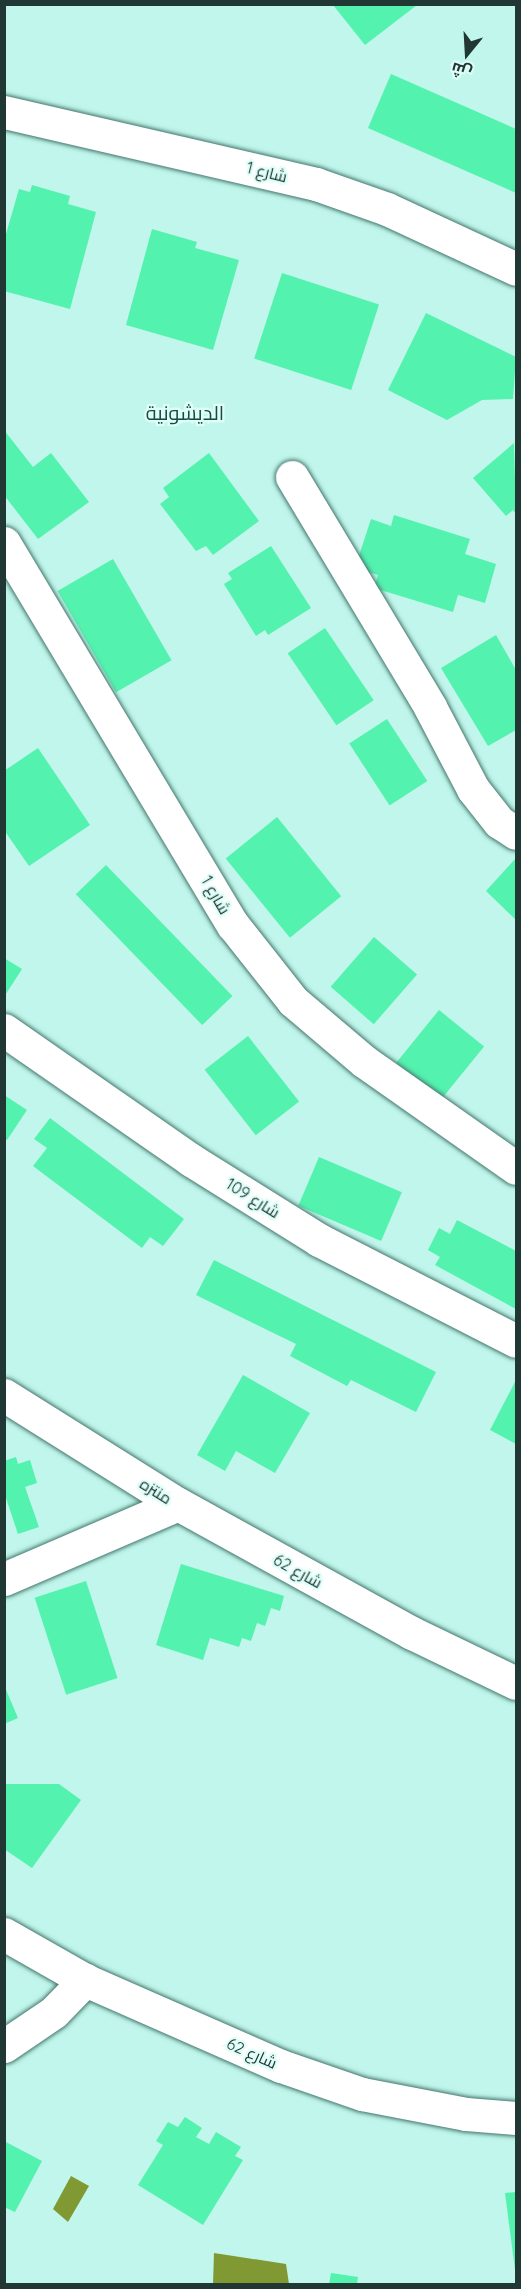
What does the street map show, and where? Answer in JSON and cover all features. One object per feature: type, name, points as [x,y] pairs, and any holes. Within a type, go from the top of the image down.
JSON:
[{"type":"street","name":"شارع 1","points":[[4,112],[316,184],[387,209],[516,269]]},
{"type":"street","points":[[292,477],[430,707],[473,789],[499,822],[516,833]]},
{"type":"street","name":"شارع 1","points":[[4,543],[233,925],[293,1000],[365,1062],[516,1168]]},
{"type":"street","name":"شارع 109","points":[[4,1030],[191,1160],[319,1240],[516,1341]]},
{"type":"street","name":"منتزه","points":[[4,1395],[178,1504]]},
{"type":"street","name":"منتزه","points":[[4,1579],[178,1504]]},
{"type":"street","name":"شارع 62","points":[[178,1504],[383,1618],[516,1683]]},
{"type":"street","name":"شارع 62","points":[[4,1934],[85,1980],[282,2066],[362,2094],[466,2114],[516,2118]]},
{"type":"street","points":[[4,2046],[54,2012],[85,1980]]},
{"type":"shaded area","points":[[71,2176],[89,2186],[68,2222],[53,2209]]},
{"type":"shaded area","points":[[214,2253],[286,2264],[289,2284],[213,2284]]},
{"type":"building","points":[[333,5],[417,5],[365,45]]},
{"type":"building","points":[[391,74],[516,129],[516,193],[368,128]]},
{"type":"building","points":[[32,185],[70,196],[68,204],[96,212],[70,309],[4,291],[4,241],[19,189],[30,192]]},
{"type":"building","points":[[152,229],[197,242],[195,248],[239,260],[213,350],[126,325]]},
{"type":"building","points":[[282,273],[379,305],[351,390],[254,359]]},
{"type":"building","points":[[426,313],[516,357],[513,399],[482,400],[447,420],[388,390]]},
{"type":"building","points":[[4,430],[33,467],[51,453],[89,502],[38,539],[4,495]]},
{"type":"building","points":[[514,443],[516,514],[513,510],[506,516],[473,478]]},
{"type":"building","points":[[209,453],[259,521],[213,555],[206,546],[196,551],[160,504],[169,497],[163,488]]},
{"type":"building","points":[[394,515],[470,539],[465,554],[496,564],[485,603],[458,595],[453,612],[374,588],[378,575],[355,568],[371,519],[391,526]]},
{"type":"building","points":[[271,546],[311,608],[268,635],[265,630],[256,636],[224,584],[232,579],[228,573]]},
{"type":"building","points":[[113,559],[172,660],[116,692],[58,591]]},
{"type":"building","points":[[325,628],[374,700],[336,725],[288,653]]},
{"type":"building","points":[[496,635],[516,670],[516,730],[488,746],[441,668]]},
{"type":"building","points":[[387,719],[427,781],[390,806],[349,744]]},
{"type":"building","points":[[38,748],[90,825],[29,866],[4,830],[4,771]]},
{"type":"building","points":[[277,817],[341,896],[290,938],[226,859]]},
{"type":"building","points":[[516,858],[516,920],[486,891]]},
{"type":"building","points":[[106,865],[232,996],[202,1025],[76,894]]},
{"type":"building","points":[[374,937],[417,974],[374,1024],[331,987]]},
{"type":"building","points":[[4,958],[22,969],[4,997]]},
{"type":"building","points":[[439,1010],[484,1047],[441,1099],[396,1063]]},
{"type":"building","points":[[248,1036],[299,1101],[256,1135],[205,1070]]},
{"type":"building","points":[[4,1095],[27,1110],[7,1140],[4,1139]]},
{"type":"building","points":[[50,1118],[184,1219],[163,1246],[150,1237],[142,1248],[33,1166],[47,1148],[34,1139]]},
{"type":"building","points":[[319,1157],[402,1192],[381,1241],[298,1206]]},
{"type":"building","points":[[457,1220],[516,1251],[516,1309],[435,1265],[440,1257],[428,1250],[439,1228],[450,1234]]},
{"type":"building","points":[[214,1260],[436,1372],[416,1412],[351,1380],[347,1386],[290,1356],[296,1344],[196,1295]]},
{"type":"building","points":[[243,1375],[310,1413],[275,1473],[236,1451],[225,1471],[197,1455]]},
{"type":"building","points":[[516,1380],[516,1444],[490,1430]]},
{"type":"building","points":[[16,1457],[18,1464],[30,1460],[37,1483],[25,1487],[39,1527],[18,1534],[4,1492],[4,1461]]},
{"type":"building","points":[[181,1564],[284,1596],[280,1611],[271,1608],[265,1626],[257,1623],[251,1641],[242,1638],[239,1647],[210,1638],[203,1660],[156,1645]]},
{"type":"building","points":[[86,1581],[118,1678],[66,1695],[35,1598]]},
{"type":"building","points":[[4,1685],[18,1718],[4,1724]]},
{"type":"building","points":[[4,1784],[59,1784],[81,1800],[32,1868],[4,1849]]},
{"type":"building","points":[[185,2117],[202,2128],[196,2137],[209,2144],[216,2132],[241,2147],[235,2156],[243,2160],[203,2225],[138,2185],[163,2145],[156,2141],[168,2122],[178,2127]]},
{"type":"building","points":[[4,2141],[42,2161],[15,2212],[4,2207]]},
{"type":"building","points":[[516,2192],[516,2269],[515,2270],[505,2193]]},
{"type":"building","points":[[331,2273],[358,2277],[357,2284],[329,2284]]},
{"type":"district","name":"الديشونية","points":[[185,412]]}]
